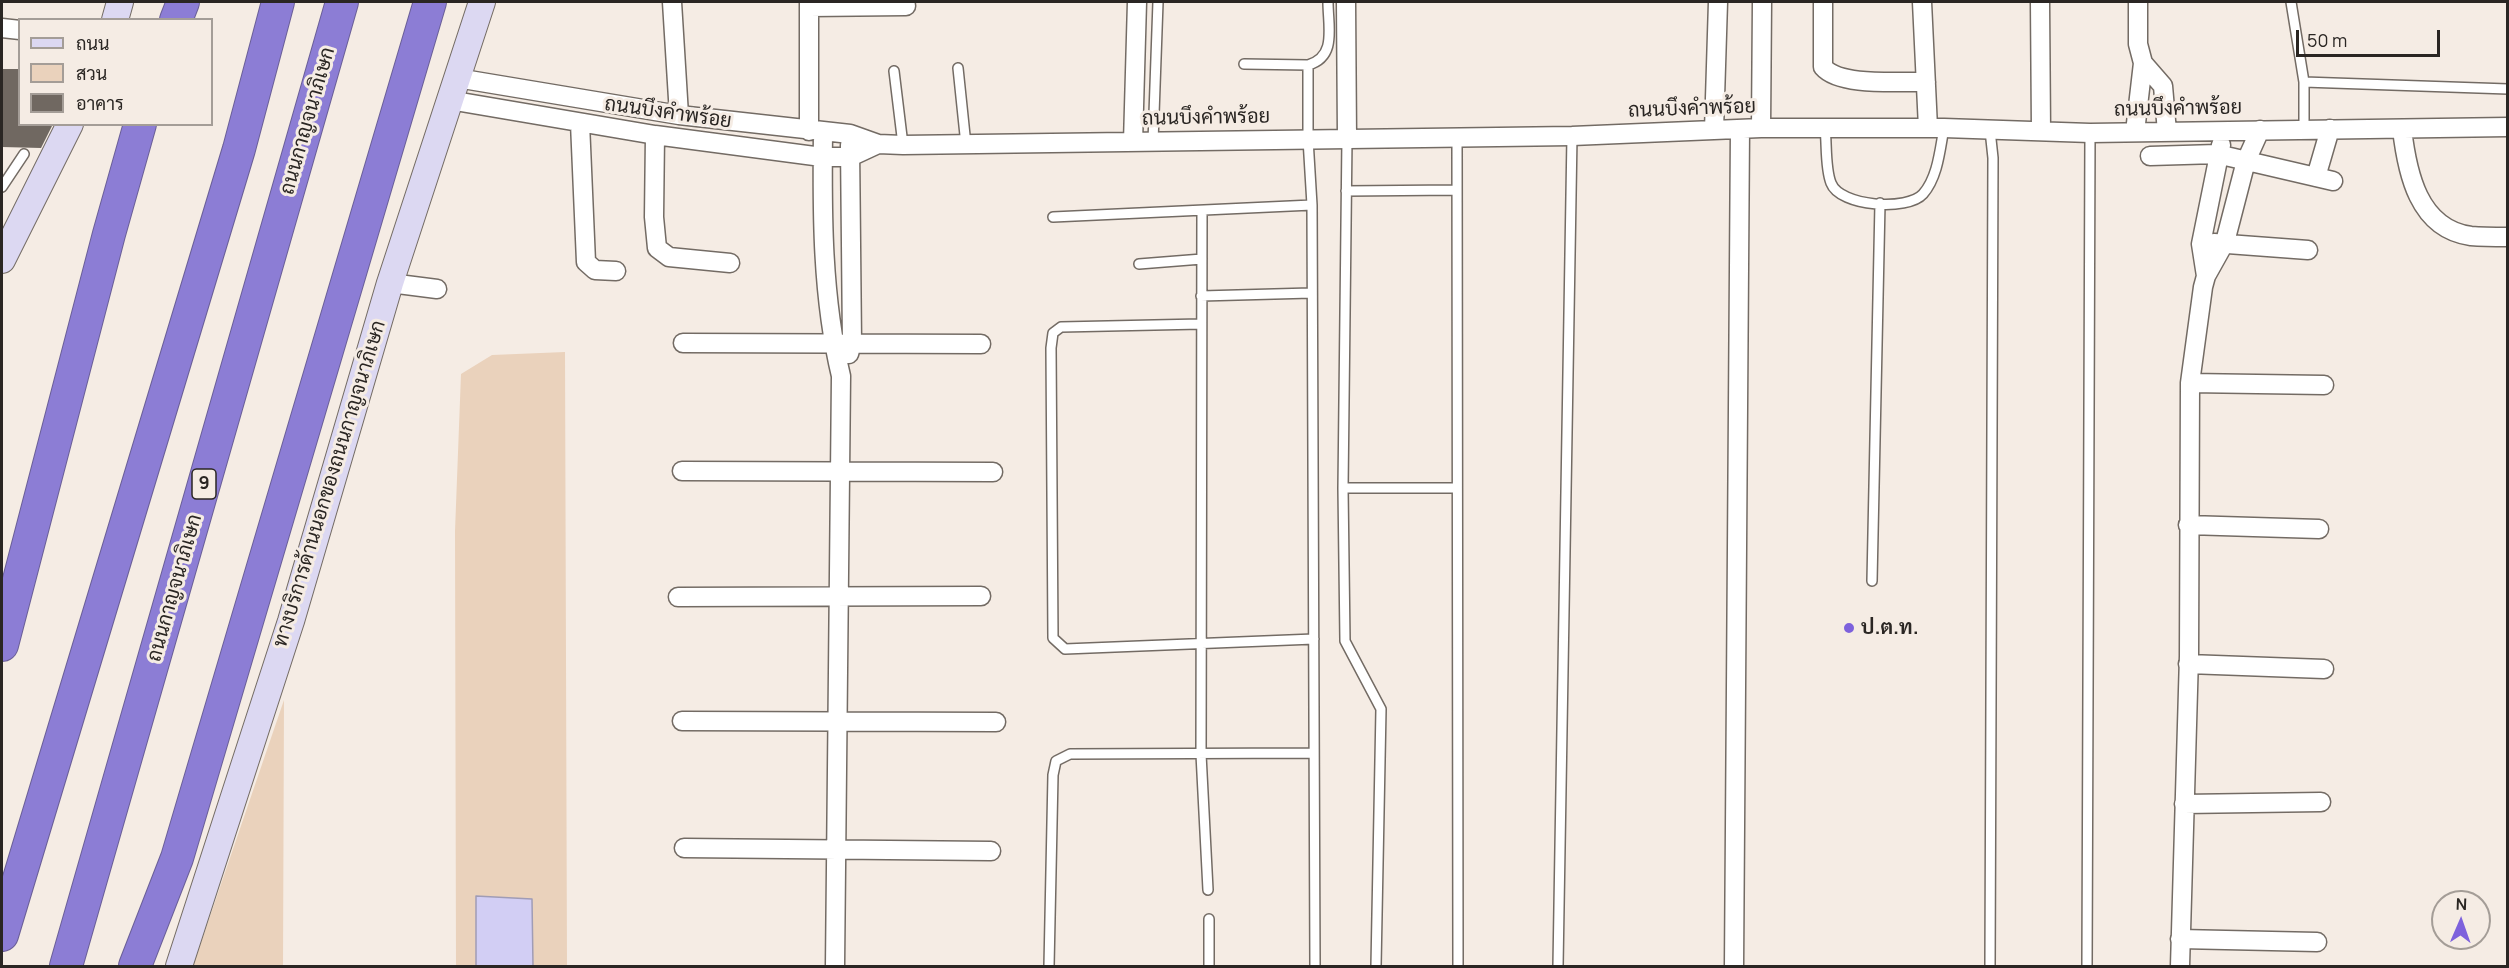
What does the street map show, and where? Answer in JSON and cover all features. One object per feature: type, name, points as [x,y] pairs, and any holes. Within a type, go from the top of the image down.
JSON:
[{"type":"highway","points":[[165,18],[169,2]]},
{"type":"highway","points":[[177,18],[183,2]]},
{"type":"highway","points":[[2,935],[239,149],[278,2]]},
{"type":"highway","name":"ถนนกาญจนาภิเษก","points":[[66,966],[342,2]]},
{"type":"highway","points":[[135,966],[177,858],[430,2]]},
{"type":"highway","points":[[2,645],[108,234],[139,126]]},
{"type":"main road","points":[[116,18],[120,2]]},
{"type":"main road","name":"ทางบริการด้านนอกของถนนกาญจนาภิเษก","points":[[179,966],[291,621],[390,283],[482,2]]},
{"type":"main road","points":[[2,260],[69,126]]},
{"type":"street","points":[[672,2],[679,114]]},
{"type":"street","points":[[1133,142],[1137,2]]},
{"type":"street","points":[[1346,2],[1347,138]]},
{"type":"street","points":[[1714,130],[1718,2]]},
{"type":"street","points":[[1761,128],[1762,2]]},
{"type":"street","points":[[1823,2],[1823,67],[1827,71],[1855,80],[1926,82]]},
{"type":"street","points":[[1922,2],[1926,82],[1936,128]]},
{"type":"street","points":[[2040,2],[2041,131]]},
{"type":"street","points":[[2135,132],[2143,63],[2138,44],[2138,2]]},
{"type":"street","points":[[841,376],[832,342],[824,240],[822,158],[816,131],[809,4],[906,6]]},
{"type":"street","points":[[2,28],[18,30]]},
{"type":"street","points":[[2143,63],[2163,86],[2167,132]]},
{"type":"street","name":"ถนนบึงคำพร้อย","points":[[453,89],[850,134],[878,144],[903,145],[1572,136],[1761,128],[1936,128],[2090,133],[2508,127]]},
{"type":"street","name":"ถนนบึงคำพร้อย","points":[[453,89],[580,123],[822,158],[850,157],[878,144]]},
{"type":"street","points":[[580,123],[586,262],[594,270],[616,272]]},
{"type":"street","points":[[1734,966],[1740,129]]},
{"type":"street","points":[[2150,156],[2217,154],[2325,179],[2330,129]]},
{"type":"street","points":[[2403,129],[2407,168],[2418,196],[2437,223],[2469,236],[2508,237]]},
{"type":"street","points":[[2180,966],[2188,664],[2190,383],[2206,276],[2201,244],[2217,154],[2226,130]]},
{"type":"street","points":[[2206,276],[2225,243],[2246,161],[2260,130]]},
{"type":"street","points":[[835,966],[838,471],[841,376],[852,343],[850,134]]},
{"type":"street","points":[[655,135],[654,217],[657,248],[669,257],[730,263]]},
{"type":"street","points":[[824,240],[850,238]]},
{"type":"street","points":[[2201,244],[2225,243],[2308,250]]},
{"type":"street","points":[[390,283],[437,289]]},
{"type":"street","points":[[683,343],[981,344]]},
{"type":"street","points":[[2190,383],[2324,385]]},
{"type":"street","points":[[682,471],[993,472]]},
{"type":"street","points":[[2188,525],[2319,529]]},
{"type":"street","points":[[678,597],[981,596]]},
{"type":"street","points":[[2188,664],[2324,669]]},
{"type":"street","points":[[682,721],[996,722]]},
{"type":"street","points":[[2184,804],[2321,802]]},
{"type":"street","points":[[684,848],[991,851]]},
{"type":"street","points":[[2180,939],[2317,942]]},
{"type":"lane","points":[[1153,142],[1158,2]]},
{"type":"lane","points":[[1244,64],[1308,65],[1321,61],[1327,53],[1328,2]]},
{"type":"lane","points":[[2291,2],[2304,82],[2304,129]]},
{"type":"lane","points":[[1308,65],[1308,139],[1312,205],[1315,966]]},
{"type":"lane","points":[[958,68],[966,145]]},
{"type":"lane","points":[[894,71],[903,145]]},
{"type":"lane","points":[[2304,82],[2508,89]]},
{"type":"lane","points":[[1825,128],[1831,184],[1844,198],[1865,203],[1880,203],[1912,202],[1923,195],[1931,181],[1936,128]]},
{"type":"lane","points":[[1990,130],[1993,158],[1990,966]]},
{"type":"lane","points":[[2087,966],[2090,133]]},
{"type":"lane","points":[[1558,966],[1572,136]]},
{"type":"lane","points":[[1457,137],[1456,488],[1460,746],[1458,966]]},
{"type":"lane","points":[[1347,138],[1343,488],[1345,641],[1381,709],[1376,966]]},
{"type":"lane","points":[[2,187],[24,154]]},
{"type":"lane","points":[[1346,191],[1457,190]]},
{"type":"lane","points":[[1872,581],[1880,203]]},
{"type":"lane","points":[[1053,217],[1312,205]]},
{"type":"lane","points":[[1202,211],[1201,754],[1208,890]]},
{"type":"lane","points":[[1139,264],[1202,259]]},
{"type":"lane","points":[[1202,296],[1311,293]]},
{"type":"lane","points":[[1201,324],[1061,327],[1053,333],[1051,348],[1053,638],[1065,649],[1202,646],[1314,639]]},
{"type":"lane","points":[[1343,488],[1456,488]]},
{"type":"lane","points":[[1049,966],[1053,775],[1056,760],[1070,754],[1313,753]]},
{"type":"lane","points":[[1209,919],[1209,966]]},
{"type":"green space","points":[[565,352],[567,966],[533,966],[532,899],[477,896],[476,966],[456,966],[455,531],[461,374],[492,355]]},
{"type":"green space","points":[[284,700],[283,966],[193,966]]},
{"type":"shaded area","points":[[476,896],[532,899],[533,966],[476,966]]},
{"type":"building","points":[[2,69],[18,69],[18,126],[52,126],[41,148],[2,147]]},
{"type":"place","name":"ป.ต.ท.","points":[[1849,628]]}]
